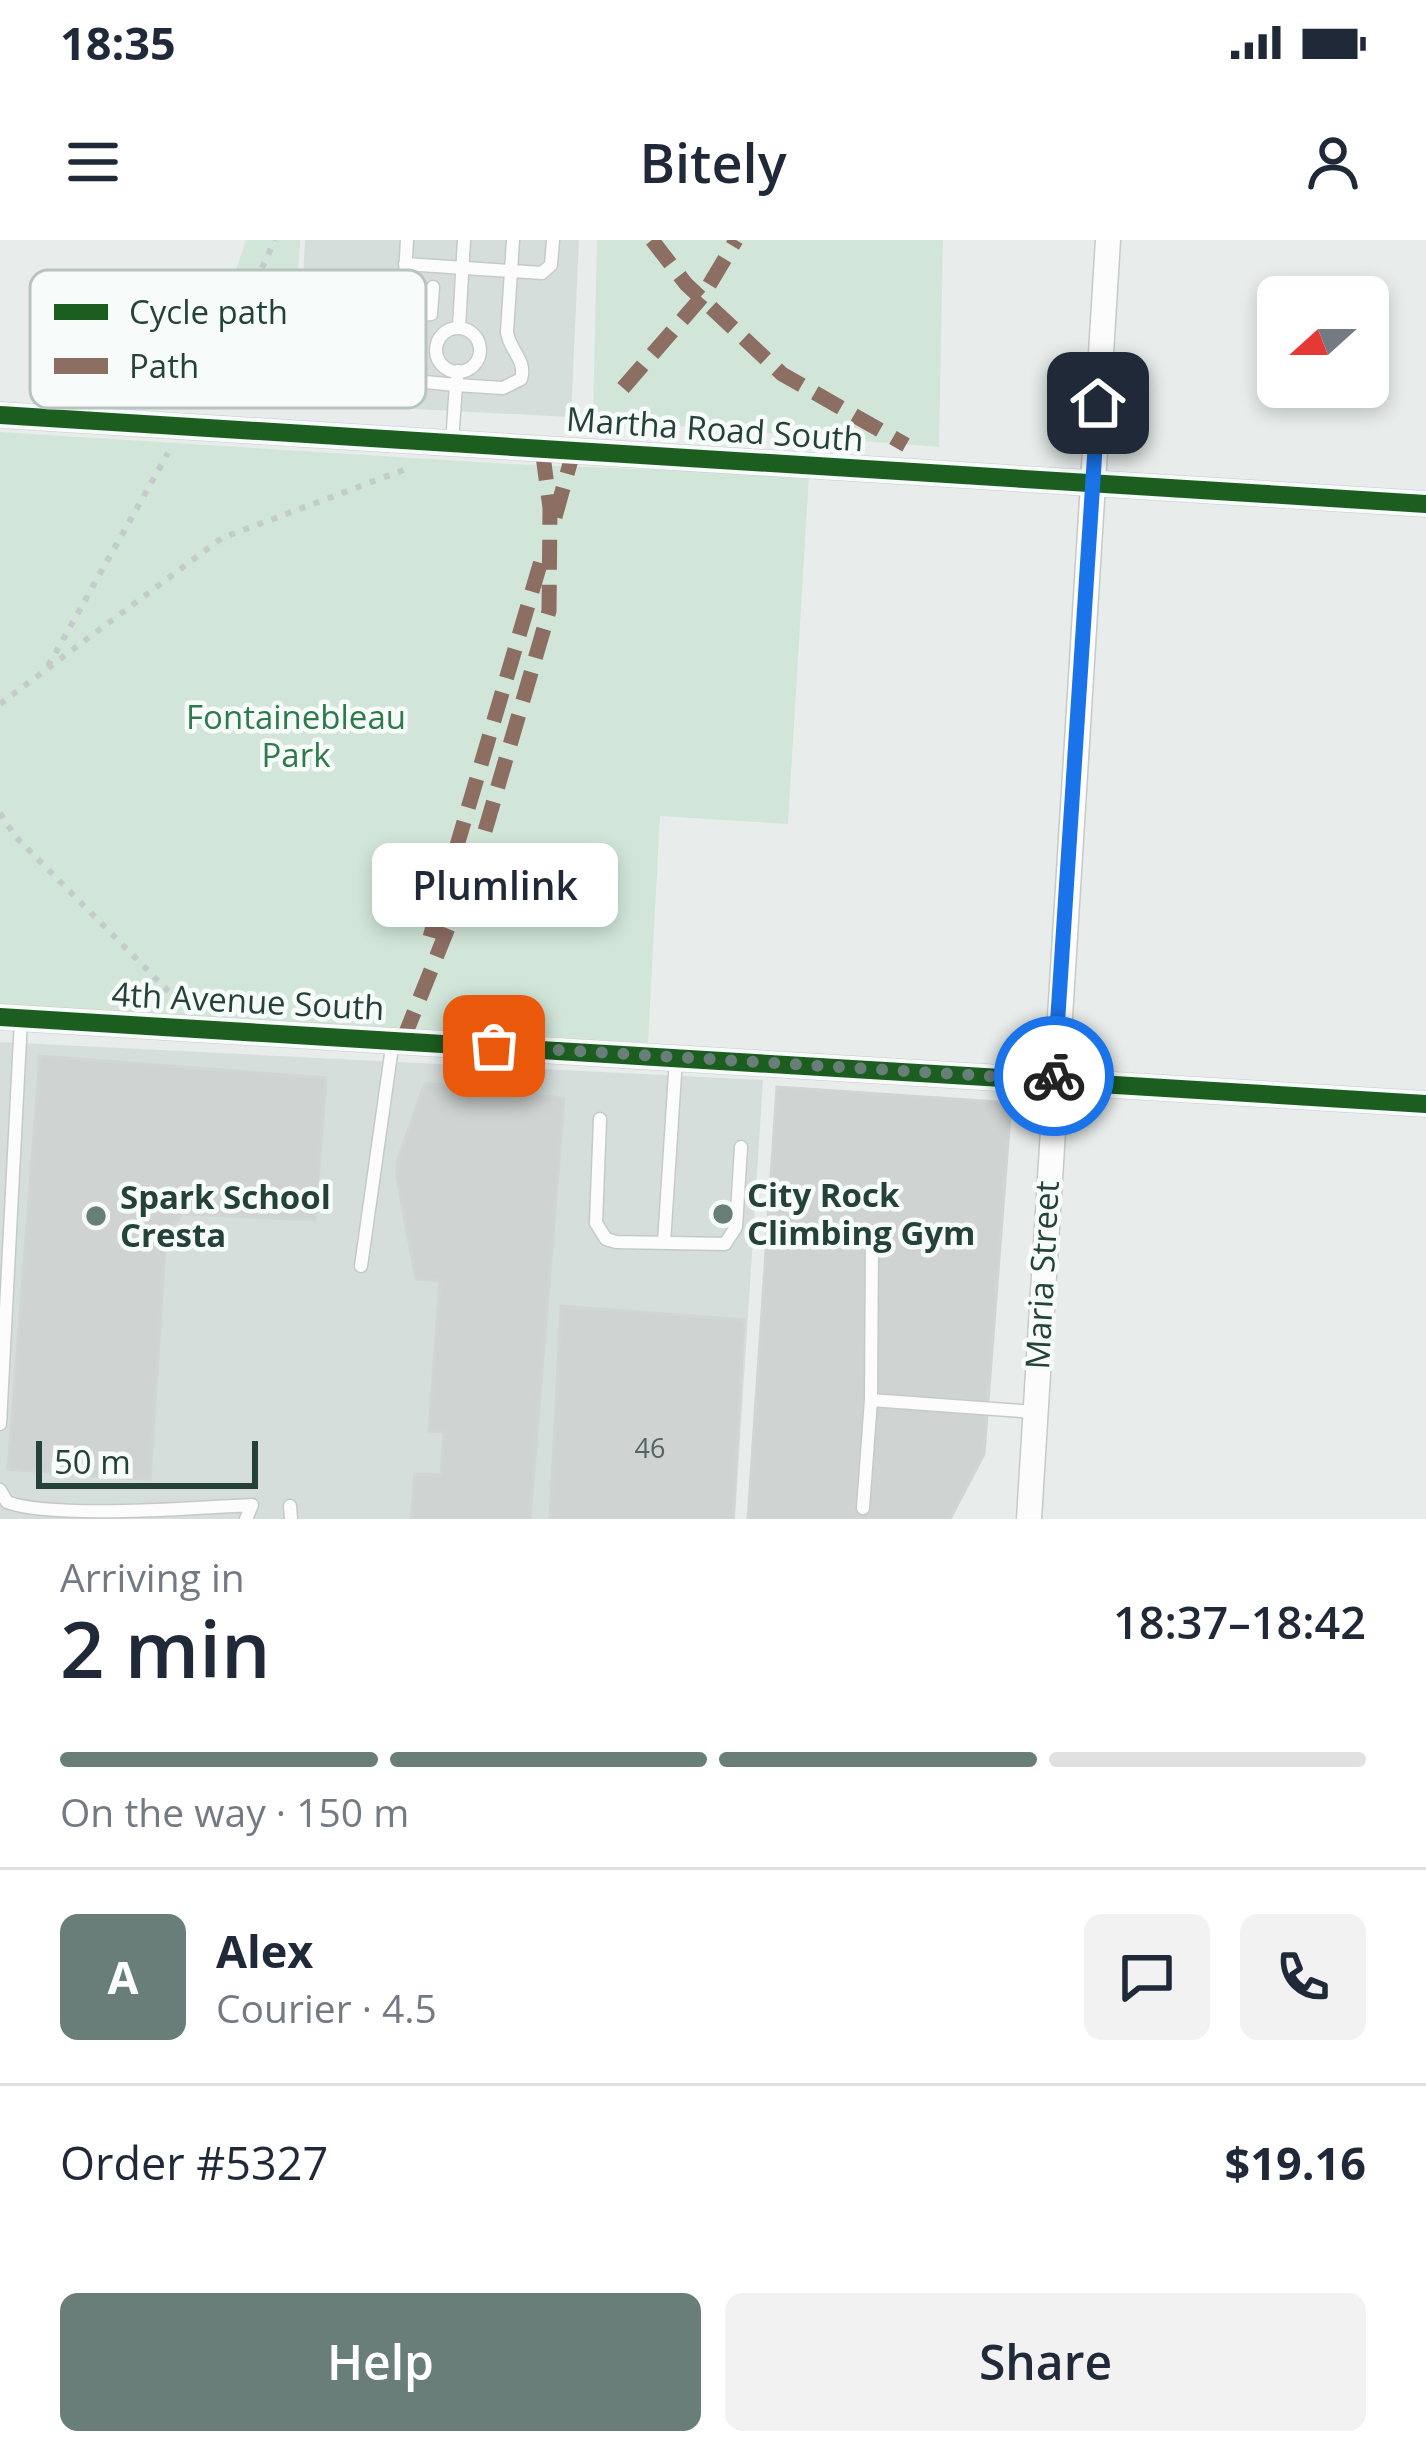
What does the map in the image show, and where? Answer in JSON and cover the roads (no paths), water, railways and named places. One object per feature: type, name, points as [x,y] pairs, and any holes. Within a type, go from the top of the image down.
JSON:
[{"type":"street","name":"Maria Street","points":[[1029,1519],[1108,240]]},
{"type":"street","name":"Martha Road South","points":[[0,415],[187,415],[452,443],[1426,504]]},
{"type":"street","name":"4th Avenue South","points":[[11,1017],[1426,1104]]},
{"type":"lane","points":[[405,270],[406,240]]},
{"type":"lane","points":[[459,327],[464,240]]},
{"type":"lane","points":[[426,384],[457,378],[503,388],[521,379],[522,363],[507,332],[513,240]]},
{"type":"lane","points":[[405,264],[511,273],[546,271],[553,240]]},
{"type":"lane","points":[[426,314],[431,314],[433,287]]},
{"type":"lane","points":[[452,443],[457,378],[470,368],[480,350],[476,337],[459,327]]},
{"type":"lane","points":[[457,378],[442,364],[436,349],[443,333],[459,327]]},
{"type":"lane","points":[[0,1424],[22,1070],[11,1017]]},
{"type":"lane","points":[[361,1266],[393,1039]]},
{"type":"lane","points":[[664,1243],[676,1057]]},
{"type":"lane","points":[[600,1119],[598,1231],[616,1242],[719,1246],[730,1239],[736,1227],[741,1147]]},
{"type":"lane","points":[[863,1508],[871,1400],[872,1236]]},
{"type":"lane","points":[[871,1400],[1035,1412]]},
{"type":"lane","points":[[0,1490],[7,1502],[20,1508],[56,1512],[252,1505],[246,1519]]},
{"type":"place","name":"Plumlink","points":[[494,1046]]},
{"type":"place","name":"City Rock Climbing Gym","points":[[723,1214]]},
{"type":"place","name":"Spark School Cresta","points":[[96,1216]]},
{"type":"park label","name":"Fontainebleau Park","points":[[296,736]]}]
